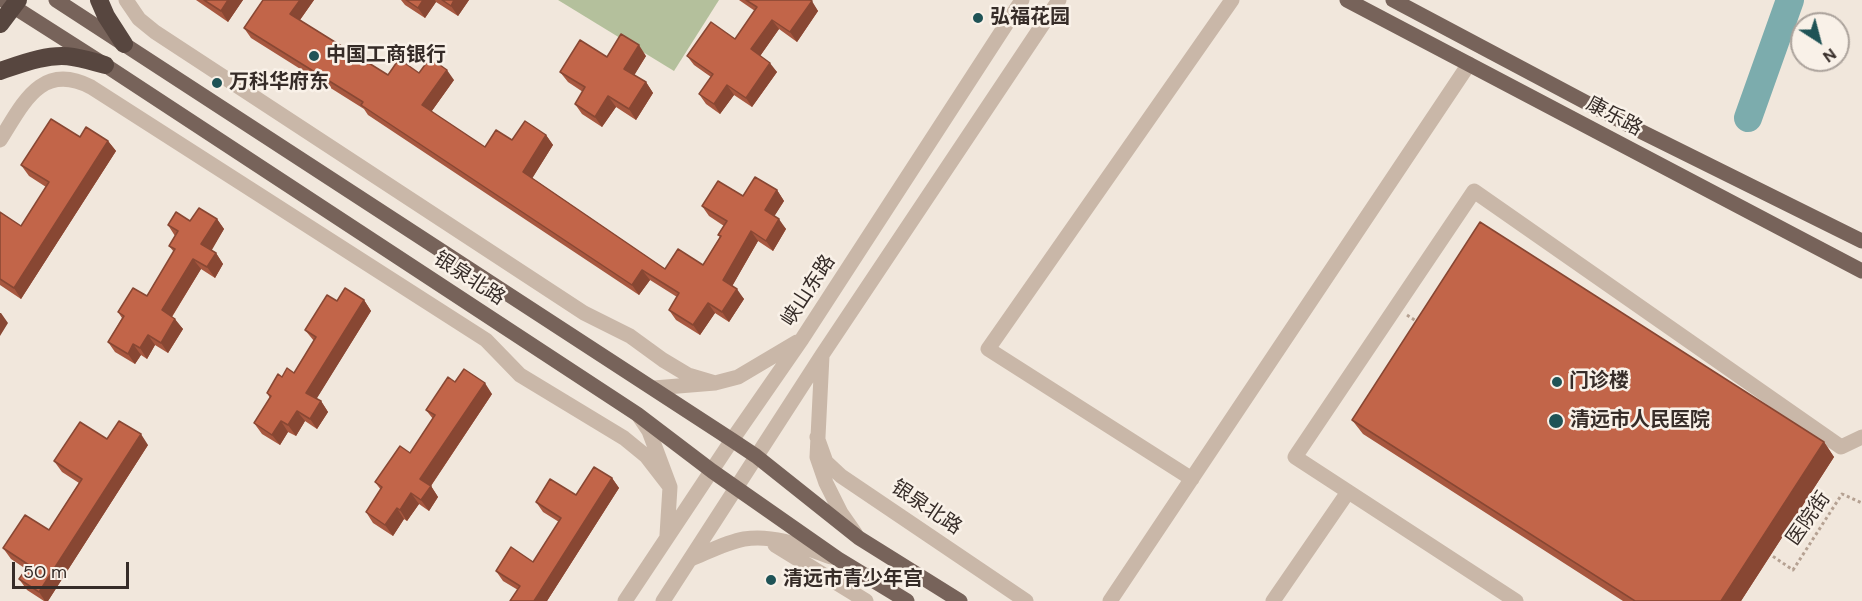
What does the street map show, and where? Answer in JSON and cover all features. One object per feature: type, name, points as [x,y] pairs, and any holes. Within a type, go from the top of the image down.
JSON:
[{"type":"highway","points":[[99,0],[106,16],[124,44]]},
{"type":"highway","points":[[0,24],[12,2]]},
{"type":"highway","points":[[0,71],[24,62],[46,58],[71,57],[105,65]]},
{"type":"main road","name":"银泉北路","points":[[56,0],[654,388],[756,456],[859,538],[960,601]]},
{"type":"main road","name":"康乐路","points":[[1347,0],[1862,271]]},
{"type":"main road","name":"康乐路","points":[[1393,0],[1636,129],[1862,241]]},
{"type":"main road","name":"银泉北路","points":[[12,2],[637,414],[736,488],[897,598]]},
{"type":"street","name":"银泉北路","points":[[126,0],[139,19],[155,32],[584,313],[630,336],[688,375],[715,383]]},
{"type":"street","name":"峡山东路","points":[[626,601],[802,339],[1022,0]]},
{"type":"street","points":[[663,601],[822,355],[1059,0]]},
{"type":"street","points":[[1192,479],[988,349],[1232,0]]},
{"type":"street","points":[[1110,601],[1468,64]]},
{"type":"street","points":[[0,140],[22,105],[40,85],[61,78],[78,80],[486,340],[520,375],[624,438],[646,456],[670,487]]},
{"type":"street","points":[[1516,601],[1294,457],[1474,191],[1841,447],[1862,437]]},
{"type":"street","points":[[654,388],[715,383],[738,377],[802,339]]},
{"type":"street","points":[[822,355],[817,457],[826,483],[841,513],[859,538]]},
{"type":"street","points":[[637,414],[649,431],[670,487],[667,537]]},
{"type":"street","name":"银泉北路","points":[[817,437],[826,462],[841,476],[1026,601]]},
{"type":"street","points":[[1274,601],[1348,492]]},
{"type":"street","points":[[691,559],[743,539],[771,538],[838,559]]},
{"type":"street","points":[[743,539],[778,546],[866,601]]},
{"type":"path","points":[[1396,307],[1422,324]]},
{"type":"path","name":"医院街","points":[[1761,549],[1793,570],[1842,494],[1862,503]]},
{"type":"green space","points":[[558,0],[719,0],[674,71]]},
{"type":"building","points":[[204,0],[228,0],[221,11]]},
{"type":"building","points":[[263,0],[300,0],[290,14],[388,75],[399,59],[419,73],[430,58],[447,70],[422,105],[485,147],[496,130],[512,140],[525,121],[546,135],[523,172],[665,269],[678,249],[703,265],[721,236],[718,235],[727,221],[702,206],[718,181],[743,196],[755,177],[777,190],[765,210],[779,219],[766,241],[751,231],[723,280],[737,289],[722,312],[708,303],[693,325],[669,310],[679,293],[642,270],[632,285],[361,105],[363,102],[244,28]]},
{"type":"building","points":[[406,0],[423,0],[418,8]]},
{"type":"building","points":[[442,0],[454,0],[451,6]]},
{"type":"building","points":[[746,0],[812,1],[790,32],[772,20],[751,49],[770,63],[746,98],[727,85],[714,104],[699,94],[713,74],[687,56],[711,22],[735,39],[757,7]]},
{"type":"building","points":[[621,34],[639,45],[624,69],[646,82],[629,109],[608,96],[595,117],[575,104],[585,87],[560,72],[580,40],[607,57]]},
{"type":"building","points":[[51,119],[80,137],[86,127],[108,141],[14,288],[0,279],[0,212],[21,226],[49,182],[21,165]]},
{"type":"building","points":[[199,208],[217,219],[201,244],[216,253],[207,267],[193,259],[162,310],[175,319],[161,343],[148,335],[140,348],[133,344],[128,354],[108,342],[124,316],[118,312],[133,288],[147,296],[175,249],[169,246],[178,231],[168,225],[176,212],[190,221]]},
{"type":"building","name":"门诊楼","points":[[1480,222],[1824,442],[1721,601],[1635,601],[1352,420]]},
{"type":"building","points":[[345,288],[364,300],[306,393],[321,401],[310,419],[297,411],[288,425],[281,421],[272,435],[254,423],[271,396],[267,393],[278,374],[282,377],[287,368],[294,373],[316,337],[305,330],[327,295],[337,301]]},
{"type":"building","points":[[464,369],[485,383],[420,479],[431,486],[421,500],[411,493],[400,510],[397,508],[385,525],[366,512],[382,487],[375,482],[400,446],[410,453],[435,415],[426,410],[448,377],[455,382]]},
{"type":"building","points":[[119,421],[141,434],[39,592],[19,579],[29,565],[3,548],[25,515],[49,530],[82,479],[54,461],[80,422],[107,439]]},
{"type":"building","points":[[594,467],[612,478],[534,601],[510,601],[520,586],[496,571],[511,547],[533,562],[561,518],[536,502],[550,479],[576,495]]},
{"type":"waterway","points":[[1748,118],[1790,0]]},
{"type":"place","name":"弘福花园","points":[[978,18]]},
{"type":"place","name":"中国工商银行","points":[[314,56]]},
{"type":"place","name":"万科华府东","points":[[217,83]]},
{"type":"place","name":"门诊楼","points":[[1557,382]]},
{"type":"place","name":"清远市人民医院","points":[[1556,421]]},
{"type":"place","name":"清远市青少年宫","points":[[771,580]]}]
